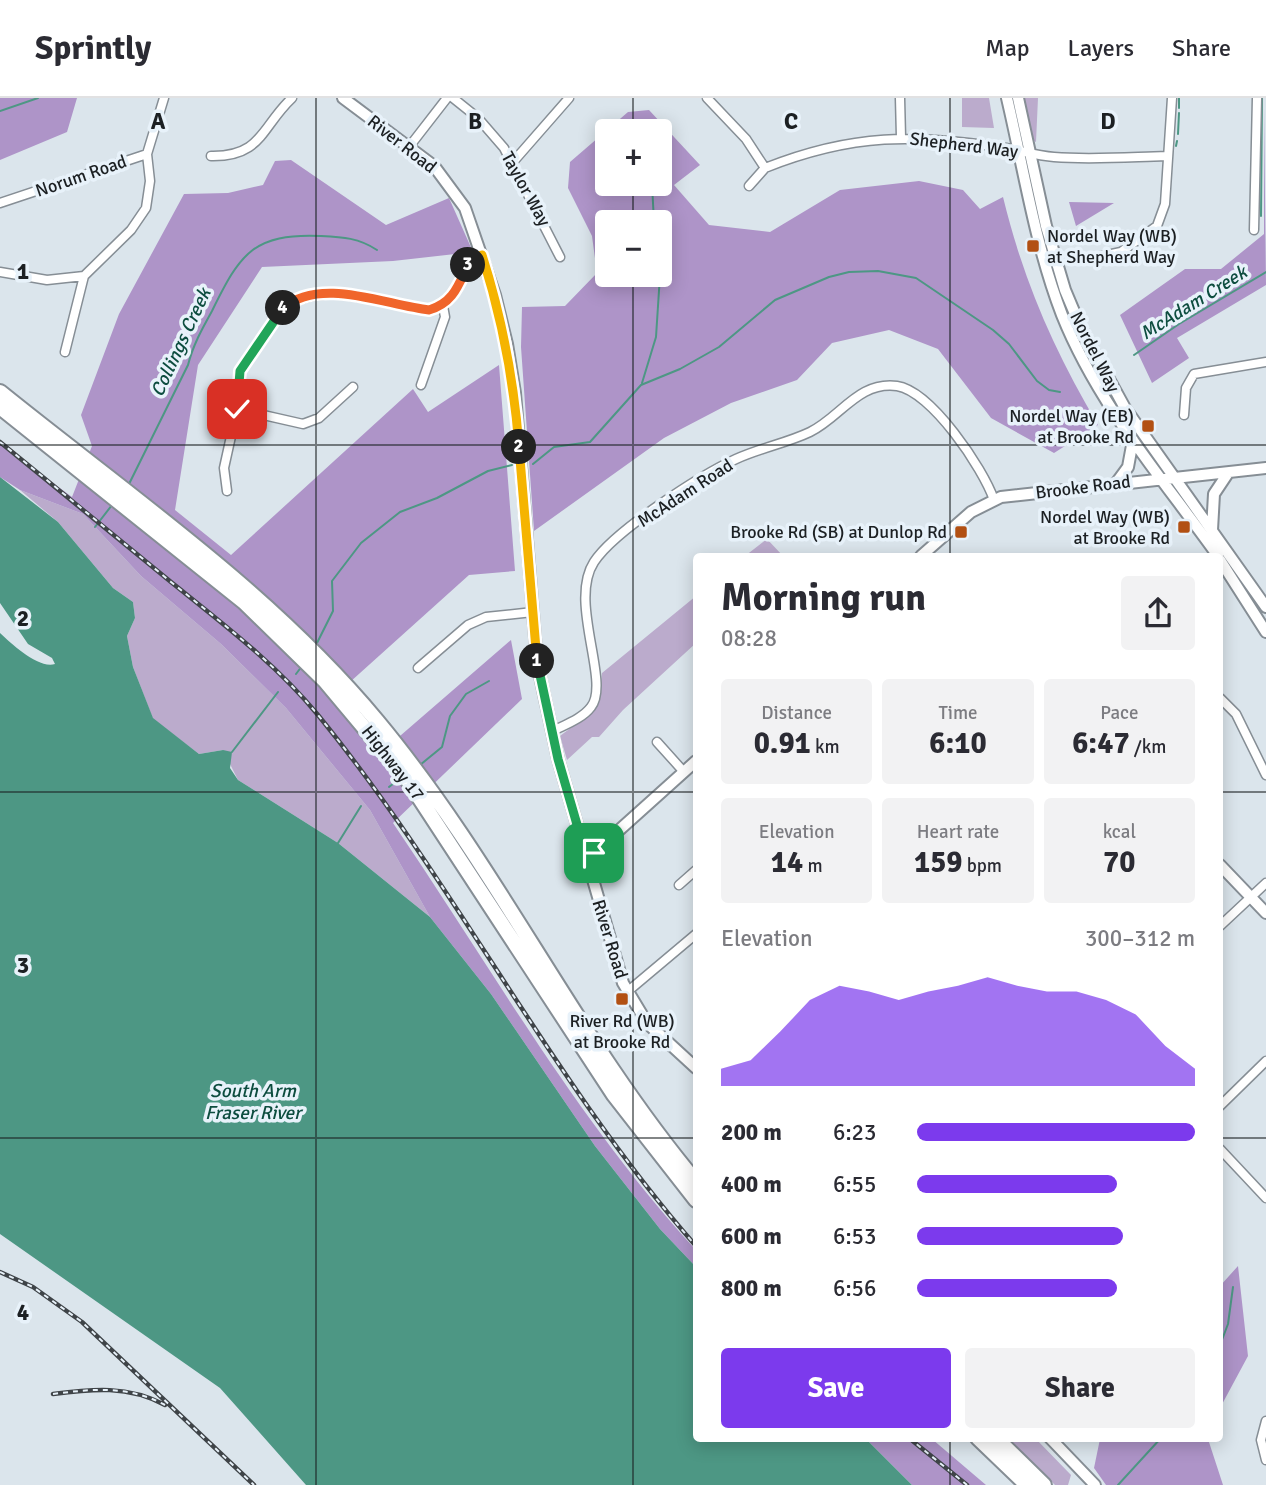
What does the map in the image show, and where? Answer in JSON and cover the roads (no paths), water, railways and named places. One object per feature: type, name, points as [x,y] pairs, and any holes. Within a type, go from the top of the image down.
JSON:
[{"type":"highway","name":"Highway 17","points":[[0,392],[293,639],[330,676],[416,781],[611,1069],[693,1178]]},
{"type":"highway","name":"Highway 17","points":[[0,407],[98,477]]},
{"type":"highway","name":"Highway 17","points":[[416,781],[614,1095],[693,1196]]},
{"type":"highway","points":[[982,1442],[1027,1485]]},
{"type":"highway","points":[[1000,1442],[1044,1485]]},
{"type":"street","name":"Norum Road","points":[[0,203],[147,154],[164,98]]},
{"type":"street","points":[[211,156],[224,156],[251,149],[292,98]]},
{"type":"street","name":"River Road","points":[[343,98],[434,166],[450,184],[465,208],[482,255],[507,344],[515,393],[537,662],[551,732],[617,966],[627,992],[648,1023],[693,1065]]},
{"type":"street","points":[[409,147],[447,98]]},
{"type":"street","name":"Taylor Way","points":[[453,98],[485,126],[513,162],[560,257]]},
{"type":"street","points":[[513,162],[569,98]]},
{"type":"street","points":[[707,98],[746,139],[765,168]]},
{"type":"street","points":[[900,98],[901,137]]},
{"type":"street","name":"Nordel Way","points":[[1007,98],[1052,250],[1076,319],[1116,394],[1266,607]]},
{"type":"street","name":"Nordel Way","points":[[1018,98],[1041,248],[1063,315],[1095,381],[1133,440],[1215,553]]},
{"type":"street","points":[[1093,258],[1121,252],[1160,229],[1165,204],[1166,156],[1172,137],[1172,98]]},
{"type":"street","points":[[1254,230],[1257,98]]},
{"type":"street","name":"Shepherd Way","points":[[749,186],[765,168],[808,151],[854,141],[901,137],[1070,158],[1166,156]]},
{"type":"street","points":[[65,352],[84,276],[131,230],[146,208],[150,181],[147,154]]},
{"type":"street","points":[[227,491],[223,468],[237,409],[240,371],[284,307],[294,300],[331,293],[429,310],[443,306],[458,289],[467,266],[482,255]]},
{"type":"street","points":[[0,272],[47,280],[84,276]]},
{"type":"street","points":[[421,385],[445,317],[443,306]]},
{"type":"street","points":[[1184,415],[1188,383],[1199,371],[1266,362]]},
{"type":"street","name":"McAdam Road","points":[[551,732],[587,711],[597,695],[585,598],[588,575],[599,555],[641,520],[737,458],[810,432],[862,393],[887,386],[917,393],[987,479],[994,500]]},
{"type":"street","points":[[237,409],[303,424],[319,418],[353,387]]},
{"type":"street","points":[[1117,482],[1128,467],[1133,440]]},
{"type":"street","name":"Brooke Road","points":[[926,553],[971,512],[994,500],[1117,482],[1266,468]]},
{"type":"street","points":[[1212,530],[1214,494],[1227,473]]},
{"type":"street","name":"Nordel Way","points":[[1223,564],[1266,632]]},
{"type":"street","points":[[418,668],[468,625],[486,617],[533,612]]},
{"type":"street","points":[[1223,701],[1236,714],[1266,775]]},
{"type":"street","points":[[657,741],[684,772]]},
{"type":"street","points":[[587,859],[693,764]]},
{"type":"street","points":[[1223,868],[1266,913]]},
{"type":"street","points":[[679,885],[693,873]]},
{"type":"street","points":[[1223,923],[1266,883]]},
{"type":"street","points":[[627,992],[693,937]]},
{"type":"street","points":[[1223,1103],[1266,1061]]},
{"type":"street","points":[[1223,1152],[1263,1187],[1266,1198]]},
{"type":"street","points":[[1266,1421],[1262,1440],[1266,1460]]},
{"type":"street","points":[[1054,1442],[1095,1485]]},
{"type":"water","name":"South Arm Fraser River","points":[[0,477],[58,522],[113,588],[133,602],[135,618],[127,636],[133,667],[153,718],[199,754],[223,750],[232,752],[230,768],[238,780],[338,843],[430,917],[491,994],[595,1146],[660,1229],[693,1264],[693,1442],[869,1442],[912,1485],[306,1485],[220,1388],[0,1234],[0,633],[33,659],[48,665],[55,664],[52,658],[28,644],[0,603]]},
{"type":"waterway","points":[[0,111],[38,98]]},
{"type":"waterway","points":[[1179,98],[1179,108]]},
{"type":"waterway","points":[[1261,216],[1262,98]]},
{"type":"waterway","points":[[1178,134],[1179,113]]},
{"type":"waterway","points":[[1176,146],[1177,141]]},
{"type":"waterway","points":[[653,196],[653,210]]},
{"type":"waterway","name":"Collings Creek","points":[[129,484],[188,365],[198,337],[241,261],[264,243],[298,236],[350,239],[377,250]]},
{"type":"waterway","name":"McAdam Creek","points":[[533,464],[554,447],[590,442],[641,385],[680,369],[719,347],[775,300],[829,277],[849,272],[878,271],[916,278],[993,330],[1009,344],[1037,381],[1049,390],[1060,392]]},
{"type":"waterway","name":"McAdam Creek","points":[[1134,355],[1179,324],[1266,272]]},
{"type":"waterway","points":[[642,383],[656,337],[659,287]]},
{"type":"waterway","name":"McAdam Creek","points":[[315,647],[333,611],[332,581],[361,543],[400,512],[437,498],[488,471],[512,465]]},
{"type":"waterway","name":"Collings Creek","points":[[95,527],[112,505]]},
{"type":"waterway","name":"McAdam Creek","points":[[296,674],[302,666]]},
{"type":"waterway","points":[[420,765],[442,747],[450,716],[466,694],[489,681]]},
{"type":"waterway","name":"McAdam Creek","points":[[232,752],[278,692]]},
{"type":"waterway","points":[[389,787],[398,780]]},
{"type":"waterway","points":[[338,843],[361,806]]},
{"type":"waterway","points":[[1223,1337],[1228,1324],[1233,1287]]},
{"type":"waterway","points":[[1118,1485],[1157,1442]]},
{"type":"railway","points":[[0,442],[248,645],[302,696],[368,780],[415,846],[596,1118],[644,1183],[693,1242]]},
{"type":"railway","points":[[0,1272],[33,1287],[82,1322],[254,1485]]},
{"type":"railway","points":[[53,1394],[96,1390],[124,1391],[165,1405]]},
{"type":"railway","points":[[914,1442],[967,1485]]},
{"type":"place","name":"Nordel Way (WB) at Shepherd Way","points":[[1033,246]]},
{"type":"place","name":"Nordel Way (EB) at Brooke Rd","points":[[1148,426]]},
{"type":"place","name":"Nordel Way (WB) at Brooke Rd","points":[[1184,527]]},
{"type":"place","name":"Brooke Rd (SB) at Dunlop Rd","points":[[961,532]]},
{"type":"place","name":"River Rd (WB) at Brooke Rd","points":[[622,999]]}]
